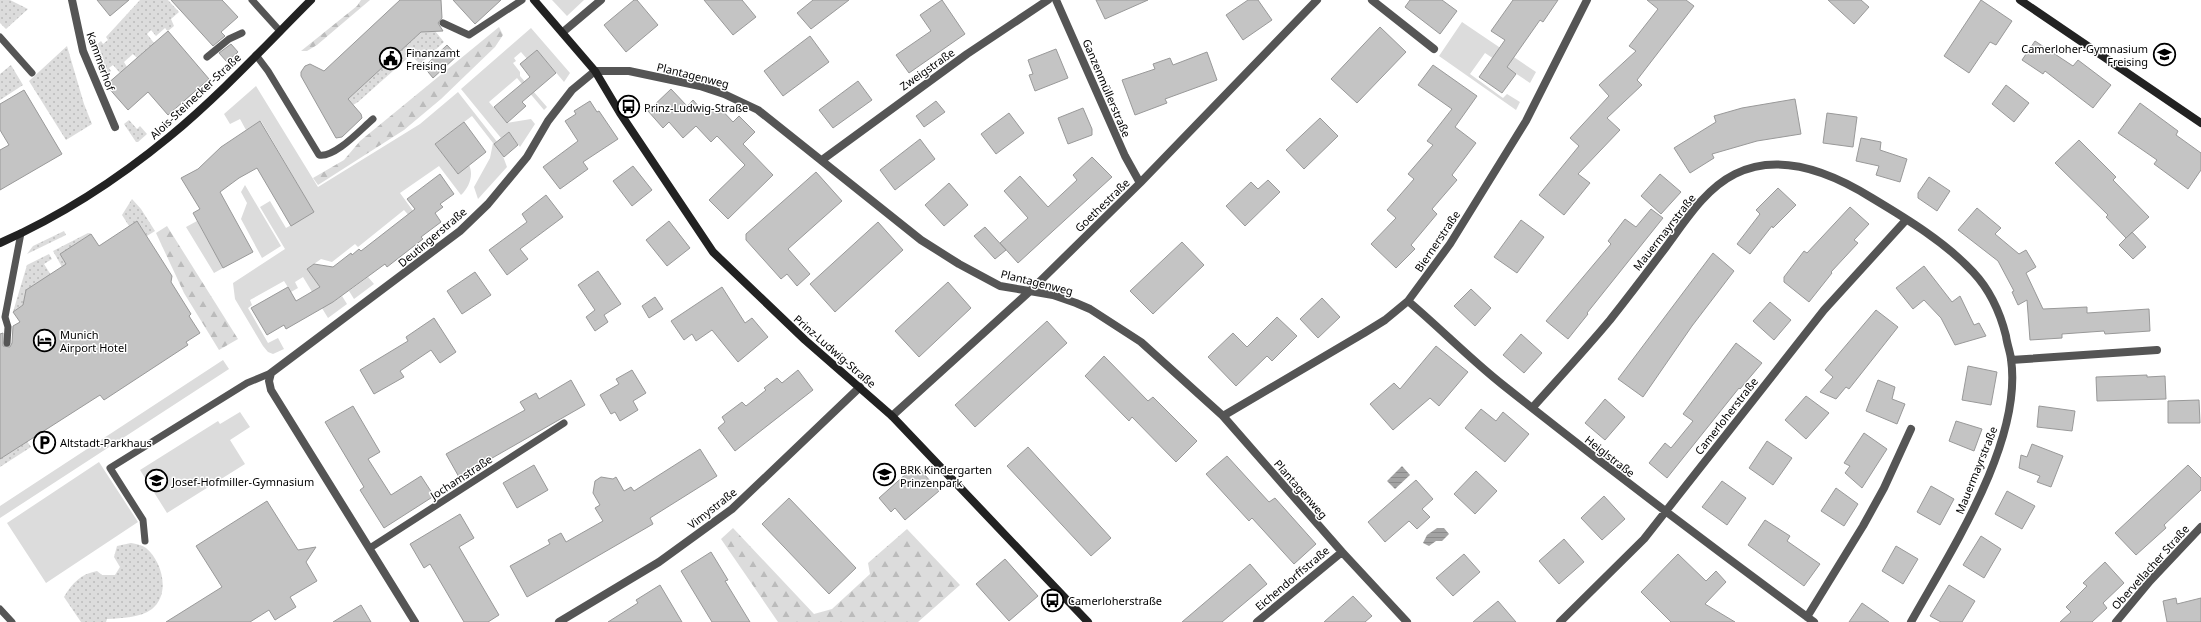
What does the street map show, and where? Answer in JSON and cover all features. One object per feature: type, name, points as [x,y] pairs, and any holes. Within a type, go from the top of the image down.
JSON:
[{"type":"street","name":"Kammerhof","points":[[72,0],[83,51],[115,127]]},
{"type":"street","name":"Alois-Steinecker-Straße","points":[[0,243],[91,194],[140,160],[194,116],[311,0]]},
{"type":"street","name":"Prinz-Ludwig-Straße","points":[[534,0],[595,71],[653,164],[714,252],[805,340],[892,416],[1088,622]]},
{"type":"street","points":[[563,32],[600,0]]},
{"type":"street","name":"Zweigstraße","points":[[822,160],[948,68],[1048,0]]},
{"type":"street","name":"Ganzenmüllerstraße","points":[[1056,0],[1122,150],[1140,184]]},
{"type":"street","name":"Goethestraße","points":[[892,416],[1028,292],[1140,184],[1317,0]]},
{"type":"street","points":[[1372,0],[1434,49]]},
{"type":"street","name":"Biernerstraße","points":[[1223,416],[1364,334],[1385,320],[1408,301],[1450,244],[1526,121],[1587,0]]},
{"type":"street","points":[[2020,0],[2201,123]]},
{"type":"street","name":"Plantagenweg","points":[[595,71],[629,71],[724,94],[758,110],[922,240],[959,264],[1000,286],[1028,292],[1053,295],[1076,303],[1112,323],[1141,342],[1223,416],[1342,552],[1407,622]]},
{"type":"street","name":"Deutingerstraße","points":[[271,373],[460,231],[488,204],[527,156],[548,121],[572,90],[595,71]]},
{"type":"street","name":"Mauermayrstraße","points":[[1533,406],[1610,320],[1691,213],[1709,193],[1736,174],[1771,163],[1816,170],[1857,189],[1906,220],[1957,256],[1982,282],[1998,311],[2011,360],[2007,420],[1996,456],[1971,517],[1911,622]]},
{"type":"street","name":"Camerloherstraße","points":[[1560,622],[1644,539],[1824,310],[1906,220]]},
{"type":"street","name":"Heiglstraße","points":[[1408,301],[1503,385],[1533,406],[1557,428],[1666,512],[1810,619],[1884,488],[1911,429]]},
{"type":"street","points":[[2011,360],[2157,350]]},
{"type":"street","points":[[271,373],[268,382],[271,390],[370,548],[414,622]]},
{"type":"street","name":"Vimystraße","points":[[559,622],[659,562],[732,509],[860,387]]},
{"type":"street","name":"Obervellacher Straße","points":[[2116,622],[2150,581],[2201,527]]},
{"type":"street","name":"Eichendorffstraße","points":[[1257,622],[1342,552]]},
{"type":"lane","points":[[252,0],[280,31]]},
{"type":"lane","points":[[443,23],[469,35],[478,32],[522,0]]},
{"type":"lane","points":[[207,57],[228,39],[242,33]]},
{"type":"lane","points":[[0,37],[32,73]]},
{"type":"lane","points":[[256,55],[268,71],[319,155],[324,156],[338,149],[373,119]]},
{"type":"lane","points":[[7,344],[8,327],[5,317],[21,233]]},
{"type":"lane","points":[[146,541],[144,520],[110,468],[246,383],[271,373]]},
{"type":"lane","name":"Jochamstraße","points":[[370,548],[564,424]]},
{"type":"lane","points":[[0,609],[12,622]]},
{"type":"green space","points":[[0,0],[10,0],[28,9],[6,29],[0,23]]},
{"type":"green space","points":[[140,0],[168,0],[179,12],[171,19],[174,26],[168,31],[165,28],[156,36],[151,30],[147,34],[154,43],[137,58],[133,54],[124,62],[127,67],[120,73],[113,65],[109,68],[111,71],[104,77],[93,48],[101,41],[103,44],[108,40],[106,37]]},
{"type":"green space","points":[[361,0],[370,0],[317,45],[307,51],[301,51],[357,6]]},
{"type":"green space","points":[[552,0],[584,0],[567,16]]},
{"type":"green space","points":[[1462,22],[1536,72],[1530,83],[1485,53],[1470,74],[1503,98],[1507,94],[1520,102],[1516,110],[1439,56]]},
{"type":"green space","points":[[499,27],[503,35],[495,47],[441,99],[404,130],[318,185],[313,178],[344,160],[360,141]]},
{"type":"green space","points":[[531,28],[570,73],[564,82],[537,50],[527,59],[521,52],[514,58],[516,61],[513,63],[520,72],[520,76],[547,107],[544,110],[517,78],[489,102],[507,123],[531,119],[535,124],[520,147],[509,132],[501,138],[461,89]]},
{"type":"green space","points":[[435,31],[444,42],[420,64],[411,55],[353,105],[348,99],[421,32]]},
{"type":"green space","points":[[67,46],[84,104],[92,124],[66,140],[29,81]]},
{"type":"green space","points":[[11,65],[23,85],[0,100],[0,74]]},
{"type":"green space","points":[[256,86],[318,187],[420,124],[458,92],[498,143],[507,167],[478,199],[474,187],[490,158],[493,143],[472,116],[435,144],[457,173],[469,165],[471,177],[464,192],[461,195],[439,166],[400,193],[416,215],[412,219],[404,210],[358,247],[355,244],[332,262],[321,259],[307,269],[332,303],[342,296],[347,304],[328,318],[303,277],[295,282],[298,288],[291,292],[284,281],[250,300],[252,305],[248,308],[268,343],[278,338],[284,349],[273,354],[268,352],[263,346],[235,299],[233,283],[285,249],[260,207],[270,201],[286,228],[314,212],[261,121],[246,130],[240,119],[230,124],[224,114]]},
{"type":"green space","points":[[129,120],[137,129],[140,126],[147,134],[138,142],[136,142],[124,124]]},
{"type":"green space","points":[[245,185],[281,246],[262,258],[241,219],[247,203],[241,192]]},
{"type":"green space","points":[[132,199],[141,209],[155,231],[147,236],[137,221],[129,226],[122,215]]},
{"type":"green space","points":[[197,221],[223,268],[214,273],[186,227]]},
{"type":"green space","points":[[167,226],[238,339],[219,350],[184,293],[156,233]]},
{"type":"green space","points":[[64,231],[66,235],[27,254],[33,246]]},
{"type":"green space","points":[[88,233],[91,234],[60,254],[66,264],[62,267],[53,251]]},
{"type":"green space","points":[[49,254],[52,259],[44,264],[51,275],[23,305],[13,312],[27,265]]},
{"type":"green space","points":[[368,277],[374,284],[354,299],[349,291]]},
{"type":"green space","points":[[223,360],[229,369],[0,518],[0,506]]},
{"type":"green space","points":[[240,412],[250,427],[230,440],[245,464],[167,513],[140,470],[218,421],[220,424]]},
{"type":"green space","points":[[27,441],[31,447],[0,467],[0,459]]},
{"type":"green space","points":[[99,462],[138,522],[46,583],[7,523]]},
{"type":"green space","points":[[733,528],[814,614],[832,609],[870,574],[868,563],[907,529],[960,585],[918,622],[778,622],[721,539]]},
{"type":"green space","points":[[131,543],[141,545],[146,548],[152,554],[160,569],[163,587],[158,603],[147,612],[136,616],[107,619],[106,622],[81,622],[64,597],[67,592],[74,583],[91,572],[97,571],[102,575],[115,575],[120,567],[114,557],[117,546]]},
{"type":"shaded area","points":[[1402,466],[1410,475],[1395,489],[1387,481]]},
{"type":"shaded area","points":[[1437,528],[1444,528],[1449,534],[1442,541],[1436,541],[1429,546],[1423,543],[1427,535]]},
{"type":"building","points":[[97,0],[129,0],[110,16]]},
{"type":"building","points":[[171,0],[222,0],[238,17],[221,32],[225,36],[213,46]]},
{"type":"building","points":[[400,0],[441,0],[442,18],[438,23],[443,31],[421,32],[348,99],[361,114],[362,118],[342,137],[336,138],[301,76],[301,72],[305,66],[310,64],[324,71]]},
{"type":"building","points":[[453,0],[501,0],[475,24]]},
{"type":"building","points":[[634,0],[637,0],[658,25],[626,52],[604,25]]},
{"type":"building","points":[[704,0],[742,0],[756,17],[733,35]]},
{"type":"building","points":[[813,0],[849,0],[811,29],[797,13]]},
{"type":"building","points":[[942,0],[965,34],[909,73],[896,55],[931,31],[920,15]]},
{"type":"building","points":[[1096,0],[1148,0],[1105,19]]},
{"type":"building","points":[[1248,0],[1258,0],[1272,20],[1243,40],[1226,15]]},
{"type":"building","points":[[1410,0],[1442,0],[1457,11],[1440,34],[1405,7]]},
{"type":"building","points":[[1513,0],[1558,0],[1543,22],[1540,20],[1507,67],[1516,74],[1502,93],[1479,77],[1505,40],[1491,31]]},
{"type":"building","points":[[1647,0],[1686,0],[1694,6],[1637,80],[1642,85],[1607,118],[1620,130],[1578,174],[1590,183],[1564,215],[1539,195],[1579,146],[1570,138],[1609,96],[1599,85],[1636,51],[1629,46],[1658,9]]},
{"type":"building","points":[[1828,0],[1861,0],[1869,7],[1854,24]]},
{"type":"building","points":[[1981,0],[2012,21],[1996,45],[1990,42],[1969,73],[1944,56]]},
{"type":"building","points":[[1380,27],[1406,52],[1357,103],[1331,79]]},
{"type":"building","points":[[168,31],[209,79],[168,115],[148,92],[128,110],[106,85]]},
{"type":"building","points":[[810,36],[829,62],[783,96],[764,71]]},
{"type":"building","points":[[2035,41],[2073,66],[2078,60],[2111,85],[2093,108],[2045,71],[2043,74],[2022,60]]},
{"type":"building","points":[[231,44],[238,52],[227,62],[219,53]]},
{"type":"building","points":[[447,45],[457,56],[433,78],[424,67]]},
{"type":"building","points":[[1056,49],[1068,78],[1035,91],[1029,75],[1033,74],[1028,60]]},
{"type":"building","points":[[537,50],[556,73],[522,102],[526,106],[507,123],[494,107],[530,77],[520,64]]},
{"type":"building","points":[[1207,52],[1217,80],[1165,99],[1167,103],[1135,115],[1122,80],[1155,69],[1153,64],[1170,58],[1173,65]]},
{"type":"building","points":[[1433,65],[1477,96],[1455,127],[1476,143],[1452,175],[1457,180],[1432,209],[1437,214],[1411,245],[1415,249],[1396,268],[1371,244],[1396,218],[1387,210],[1414,179],[1408,174],[1433,145],[1427,141],[1452,109],[1418,85]]},
{"type":"building","points":[[858,81],[872,100],[833,128],[819,110]]},
{"type":"building","points":[[2006,85],[2029,103],[2014,122],[1992,104]]},
{"type":"building","points":[[671,89],[687,106],[693,100],[707,116],[718,106],[733,122],[739,116],[755,132],[743,144],[773,175],[728,219],[709,200],[745,165],[717,136],[711,142],[696,126],[683,138],[669,122],[663,128],[648,111]]},
{"type":"building","points":[[24,90],[62,154],[0,190],[0,150],[9,145],[0,130],[0,104]]},
{"type":"building","points":[[1795,99],[1801,134],[1757,141],[1712,154],[1714,158],[1690,173],[1674,148],[1716,122],[1714,116],[1742,108]]},
{"type":"building","points":[[590,101],[597,112],[599,111],[618,139],[583,162],[588,169],[560,189],[543,167],[578,141],[565,121],[576,114],[574,111]]},
{"type":"building","points":[[936,101],[945,112],[924,127],[916,116]]},
{"type":"building","points":[[2140,103],[2178,131],[2176,135],[2201,153],[2201,170],[2188,189],[2154,164],[2157,160],[2118,133]]},
{"type":"building","points":[[1083,108],[1092,129],[1092,135],[1068,144],[1058,118]]},
{"type":"building","points":[[1009,113],[1024,133],[996,154],[981,134]]},
{"type":"building","points":[[1827,113],[1857,117],[1853,147],[1823,143]]},
{"type":"building","points":[[1320,118],[1338,136],[1304,169],[1286,150]]},
{"type":"building","points":[[260,121],[314,212],[291,226],[257,168],[239,178],[220,192],[253,252],[223,268],[193,213],[200,209],[181,178],[198,169],[221,147]]},
{"type":"building","points":[[464,122],[486,152],[458,174],[435,144]]},
{"type":"building","points":[[509,132],[518,145],[504,157],[494,144]]},
{"type":"building","points":[[1861,138],[1881,142],[1880,150],[1907,159],[1900,182],[1876,175],[1879,166],[1856,161]]},
{"type":"building","points":[[920,139],[935,159],[895,190],[880,170]]},
{"type":"building","points":[[2079,140],[2116,177],[2113,180],[2149,217],[2126,238],[2106,217],[2108,215],[2055,163]]},
{"type":"building","points":[[1092,157],[1112,177],[1018,263],[1000,243],[1028,218],[1004,191],[1020,176],[1048,207],[1077,180],[1073,175]]},
{"type":"building","points":[[633,166],[652,190],[632,206],[613,181]]},
{"type":"building","points":[[816,172],[842,201],[788,249],[810,274],[797,286],[787,274],[781,279],[746,240],[746,234]]},
{"type":"building","points":[[440,174],[454,194],[440,204],[443,207],[435,213],[441,222],[421,237],[423,239],[387,267],[385,264],[333,302],[286,329],[284,325],[267,335],[251,308],[288,287],[296,301],[320,287],[307,269],[314,264],[333,267],[351,253],[352,255],[359,249],[361,251],[415,209],[407,199]]},
{"type":"building","points":[[1660,174],[1681,192],[1661,214],[1641,196]]},
{"type":"building","points":[[1929,177],[1950,191],[1937,211],[1918,198],[1918,193]]},
{"type":"building","points":[[1268,180],[1280,192],[1245,226],[1226,206],[1251,182],[1258,189]]},
{"type":"building","points":[[949,183],[968,205],[944,226],[925,205]]},
{"type":"building","points":[[1778,188],[1796,205],[1773,228],[1772,226],[1750,254],[1737,244],[1760,214],[1756,210]]},
{"type":"building","points":[[546,195],[563,217],[520,249],[528,259],[507,275],[489,250],[527,222],[522,214]]},
{"type":"building","points":[[1850,207],[1869,224],[1854,240],[1858,243],[1831,272],[1832,273],[1809,302],[1784,282],[1784,277],[1804,251],[1807,253]]},
{"type":"building","points":[[1977,208],[2001,228],[1995,234],[2019,254],[2026,250],[2036,267],[2026,273],[2043,309],[2087,307],[2087,313],[2149,309],[2150,331],[2105,334],[2104,331],[2062,334],[2062,338],[2030,340],[2027,300],[2018,305],[2012,292],[2014,291],[1998,261],[1958,230]]},
{"type":"building","points":[[1651,209],[1663,218],[1568,339],[1546,321],[1611,244],[1608,241],[1625,219],[1636,227]]},
{"type":"building","points":[[1521,220],[1544,237],[1517,273],[1494,257]]},
{"type":"building","points":[[137,221],[172,276],[171,282],[191,314],[189,316],[200,333],[186,342],[188,345],[104,400],[100,395],[0,459],[0,334],[3,333],[3,346],[10,347],[12,343],[13,326],[20,322],[13,312],[23,305],[26,290],[66,264],[60,254],[91,234],[99,246]]},
{"type":"building","points":[[669,221],[690,248],[667,266],[646,240]]},
{"type":"building","points":[[878,222],[903,250],[835,312],[810,284]]},
{"type":"building","points":[[985,227],[1006,250],[995,259],[974,236]]},
{"type":"building","points":[[2132,232],[2146,247],[2133,259],[2119,245]]},
{"type":"building","points":[[1182,242],[1204,265],[1153,314],[1130,291]]},
{"type":"building","points":[[1713,253],[1734,271],[1692,326],[1643,397],[1618,379]]},
{"type":"building","points":[[1924,266],[1952,302],[1960,296],[1974,325],[1979,323],[1986,336],[1955,345],[1941,318],[1924,300],[1913,309],[1896,288]]},
{"type":"building","points":[[598,271],[621,304],[604,315],[608,322],[595,331],[586,317],[595,310],[578,285]]},
{"type":"building","points":[[475,272],[491,295],[462,314],[447,291]]},
{"type":"building","points":[[948,282],[971,308],[919,357],[895,331]]},
{"type":"building","points":[[722,287],[745,323],[752,318],[768,337],[738,362],[712,330],[696,341],[692,334],[684,340],[671,321]]},
{"type":"building","points":[[1471,289],[1491,308],[1475,326],[1454,306]]},
{"type":"building","points":[[655,297],[663,309],[649,318],[642,306]]},
{"type":"building","points":[[1322,298],[1340,317],[1318,338],[1300,319]]},
{"type":"building","points":[[1770,302],[1791,320],[1774,340],[1753,321]]},
{"type":"building","points":[[1876,310],[1898,327],[1849,389],[1846,387],[1836,399],[1820,392],[1833,377],[1825,370]]},
{"type":"building","points":[[1277,317],[1297,336],[1272,361],[1267,356],[1236,386],[1208,357],[1233,333],[1247,347]]},
{"type":"building","points":[[434,318],[456,352],[440,363],[431,350],[400,371],[404,377],[374,394],[360,370],[408,341],[406,337]]},
{"type":"building","points":[[1047,321],[1067,343],[975,427],[955,405]]},
{"type":"building","points":[[1521,334],[1542,353],[1524,373],[1503,355]]},
{"type":"building","points":[[1736,343],[1762,363],[1740,389],[1739,388],[1667,478],[1649,463],[1665,443],[1671,448],[1693,421],[1683,414]]},
{"type":"building","points":[[1436,346],[1468,372],[1439,406],[1430,398],[1393,430],[1370,404],[1394,383],[1400,389]]},
{"type":"building","points":[[1104,356],[1148,401],[1153,397],[1197,441],[1176,462],[1132,417],[1129,421],[1085,376]]},
{"type":"building","points":[[1968,366],[1997,372],[1991,405],[1962,400]]},
{"type":"building","points":[[632,370],[646,393],[633,401],[638,410],[620,421],[615,412],[611,414],[600,395],[619,384],[616,379]]},
{"type":"building","points":[[798,370],[813,390],[735,451],[718,428],[725,422],[722,417],[742,402],[746,406],[766,390],[764,388],[777,378],[782,383]]},
{"type":"building","points":[[2147,375],[2147,377],[2165,376],[2166,399],[2097,401],[2096,377]]},
{"type":"building","points":[[571,380],[585,405],[459,477],[446,454],[525,410],[520,402],[536,393],[539,399]]},
{"type":"building","points":[[1878,380],[1895,387],[1892,399],[1905,404],[1897,424],[1866,411]]},
{"type":"building","points":[[1806,396],[1829,413],[1806,439],[1785,420]]},
{"type":"building","points":[[1605,399],[1625,417],[1605,440],[1585,423]]},
{"type":"building","points":[[2199,400],[2200,423],[2168,423],[2168,401]]},
{"type":"building","points":[[353,406],[380,452],[368,459],[391,495],[421,476],[434,496],[384,528],[360,490],[364,487],[325,422]]},
{"type":"building","points":[[2039,406],[2075,411],[2072,431],[2037,427]]},
{"type":"building","points":[[1481,409],[1496,421],[1503,412],[1529,434],[1505,462],[1465,428]]},
{"type":"building","points":[[1956,421],[1982,429],[1974,451],[1949,441]]},
{"type":"building","points":[[1864,433],[1887,449],[1862,488],[1845,473],[1850,466],[1844,463]]},
{"type":"building","points":[[1767,441],[1792,458],[1773,485],[1749,468]]},
{"type":"building","points":[[2032,444],[2063,456],[2051,487],[2037,482],[2040,476],[2019,468],[2021,455],[2027,457]]},
{"type":"building","points":[[1028,447],[1111,538],[1091,556],[1007,466]]},
{"type":"building","points":[[700,449],[717,476],[650,518],[653,524],[527,597],[510,566],[550,544],[548,540],[561,533],[566,542],[603,521],[595,508],[600,505],[593,493],[595,481],[601,477],[613,479],[616,477],[624,491],[631,487],[634,491]]},
{"type":"building","points":[[1227,456],[1269,502],[1275,498],[1316,544],[1294,564],[1252,518],[1249,521],[1206,474]]},
{"type":"building","points":[[534,465],[548,490],[517,508],[503,483]]},
{"type":"building","points":[[916,465],[939,491],[905,520],[895,508],[891,512],[879,498]]},
{"type":"building","points":[[2188,465],[2201,478],[2201,490],[2164,525],[2166,528],[2136,555],[2115,533]]},
{"type":"building","points":[[1476,471],[1497,491],[1475,514],[1454,494]]},
{"type":"building","points":[[1416,480],[1433,499],[1422,509],[1430,517],[1417,529],[1409,521],[1385,542],[1368,522]]},
{"type":"building","points":[[1722,481],[1746,498],[1727,525],[1702,507]]},
{"type":"building","points":[[1931,486],[1954,499],[1940,525],[1917,512]]},
{"type":"building","points":[[1836,488],[1858,504],[1844,526],[1821,511]]},
{"type":"building","points":[[2007,491],[2035,506],[2022,529],[1995,514]]},
{"type":"building","points":[[1604,496],[1625,519],[1602,540],[1581,518]]},
{"type":"building","points":[[789,498],[856,568],[829,594],[762,524]]},
{"type":"building","points":[[267,501],[298,550],[316,547],[306,562],[317,581],[290,597],[296,607],[275,620],[269,610],[250,622],[166,622],[222,587],[196,546]]},
{"type":"building","points":[[460,514],[474,538],[459,547],[499,615],[488,622],[464,622],[430,564],[424,568],[410,544]]},
{"type":"building","points":[[1765,520],[1790,536],[1787,541],[1820,564],[1804,586],[1748,545]]},
{"type":"building","points":[[1981,536],[2001,549],[1984,578],[1963,565]]},
{"type":"building","points":[[1564,539],[1584,562],[1559,584],[1539,561]]},
{"type":"building","points":[[1896,546],[1918,559],[1903,584],[1882,571]]},
{"type":"building","points":[[711,552],[728,580],[725,581],[750,622],[712,622],[681,571]]},
{"type":"building","points":[[1464,554],[1480,572],[1453,596],[1436,578]]},
{"type":"building","points":[[1678,554],[1706,581],[1716,571],[1726,582],[1705,604],[1735,622],[1671,622],[1641,592]]},
{"type":"building","points":[[1005,559],[1038,596],[1009,621],[976,584]]},
{"type":"building","points":[[2105,562],[2124,583],[2103,603],[2107,608],[2092,622],[2060,622],[2071,612],[2066,607],[2087,586],[2083,583]]},
{"type":"building","points":[[1250,564],[1267,584],[1222,622],[1182,622]]},
{"type":"building","points":[[660,585],[682,622],[608,622],[638,603],[636,600]]},
{"type":"building","points":[[1949,585],[1975,601],[1962,622],[1941,622],[1930,616]]},
{"type":"building","points":[[1353,596],[1372,616],[1365,622],[1324,622]]},
{"type":"building","points":[[2176,598],[2177,604],[2201,598],[2201,622],[2167,622],[2163,601]]},
{"type":"building","points":[[1498,601],[1516,622],[1473,622]]},
{"type":"building","points":[[1862,603],[1889,622],[1849,622]]},
{"type":"building","points":[[361,605],[371,622],[333,622]]},
{"type":"place","name":"Camerloher-Gymnasium Freising","points":[[2164,54]]},
{"type":"place","name":"Finanzamt Freising","points":[[391,58]]},
{"type":"place","name":"Prinz-Ludwig-Straße","points":[[629,107]]},
{"type":"place","name":"Munich Airport Hotel","points":[[44,340]]},
{"type":"place","name":"Altstadt-Parkhaus","points":[[45,442]]},
{"type":"place","name":"BRK Kindergarten Prinzenpark","points":[[884,475]]},
{"type":"place","name":"Josef-Hofmiller-Gymnasium","points":[[157,481]]},
{"type":"place","name":"Camerloherstraße","points":[[1053,600]]}]
